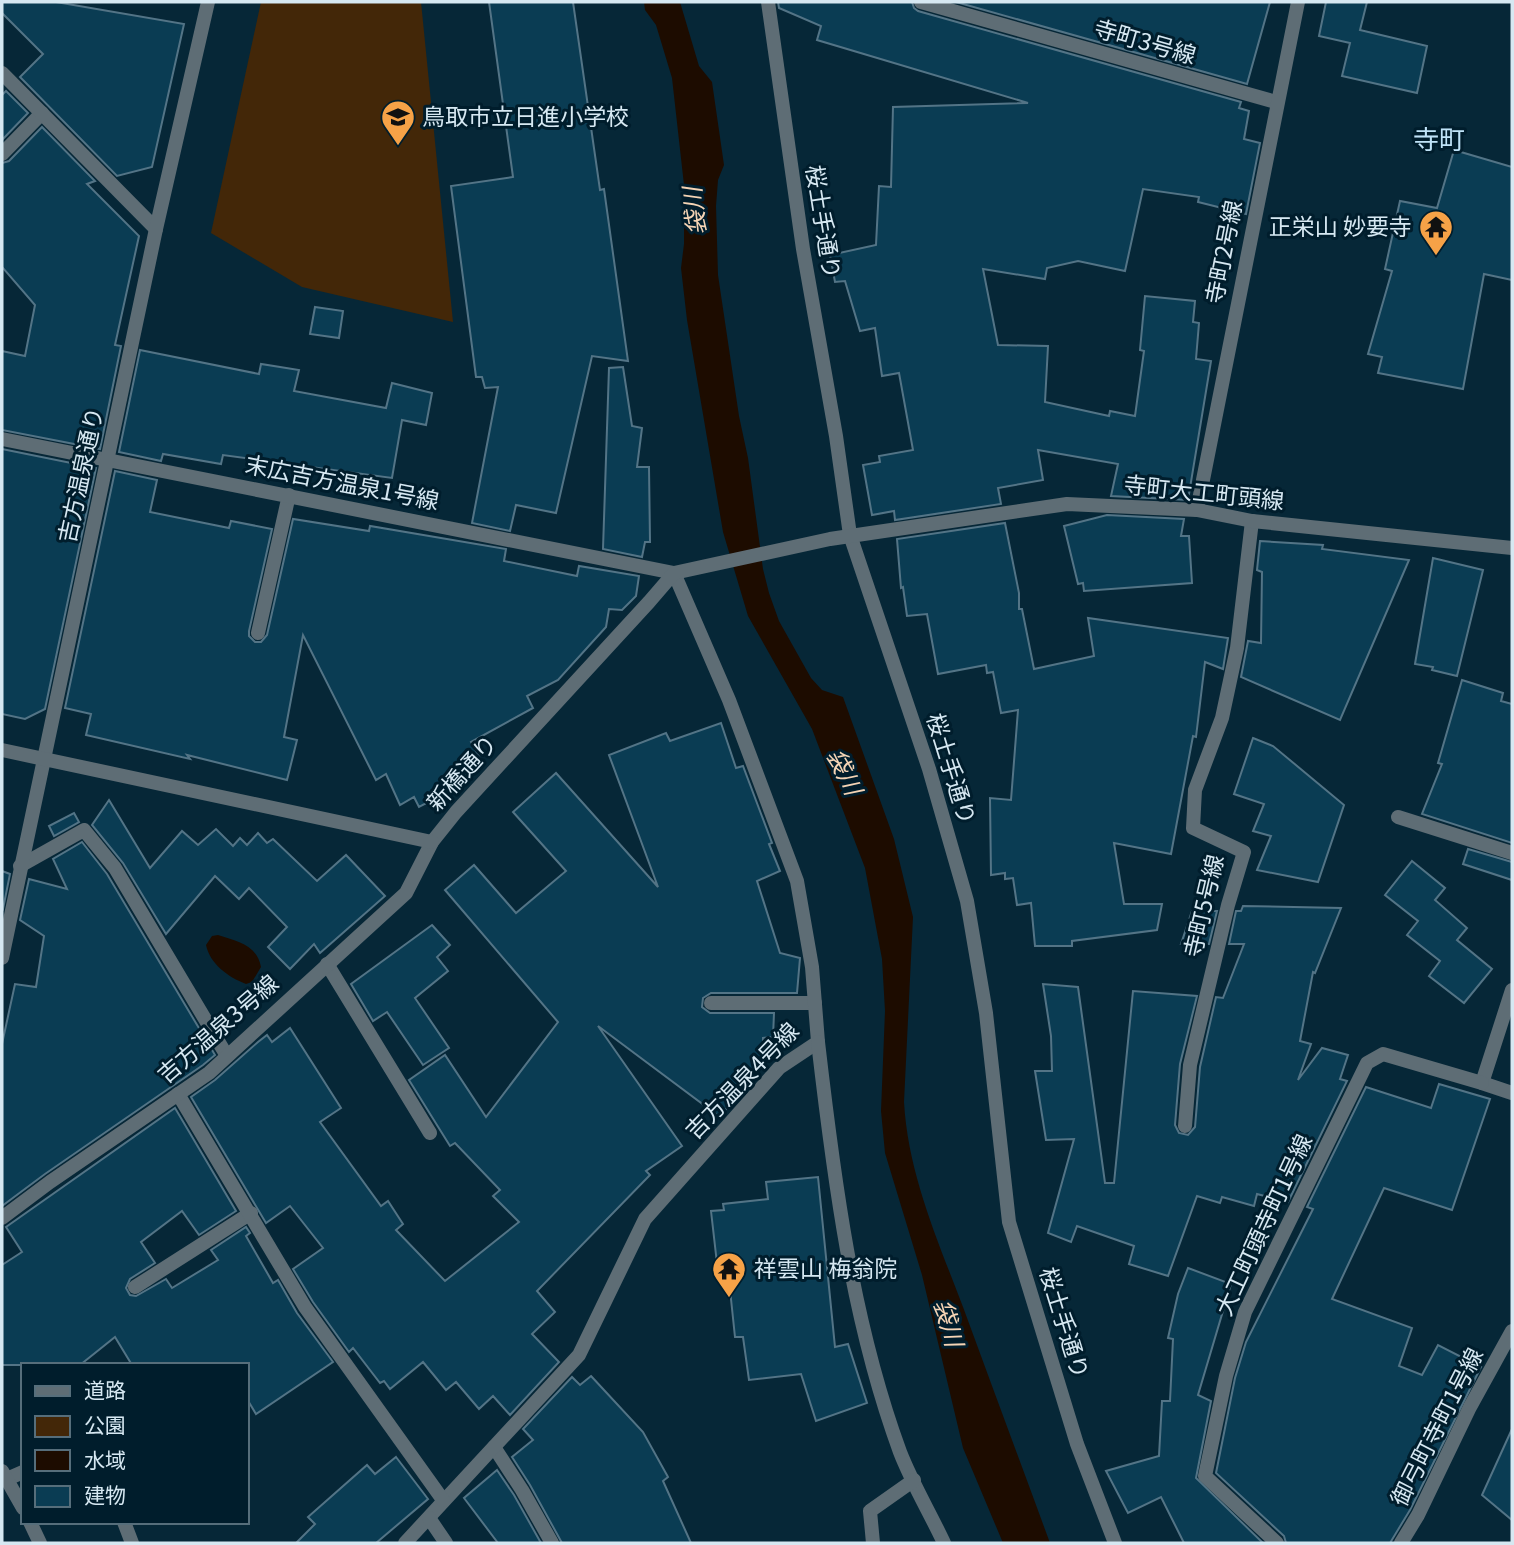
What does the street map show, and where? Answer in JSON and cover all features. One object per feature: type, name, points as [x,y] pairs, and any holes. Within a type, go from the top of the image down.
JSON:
[{"type":"street","name":"吉方温泉通り","points":[[2,958],[156,229],[208,2]]},
{"type":"street","name":"桜土手通り","points":[[768,2],[803,249],[836,436],[850,535],[929,769],[967,901],[986,1013],[1009,1222],[1077,1444],[1115,1543]]},
{"type":"street","name":"寺町3号線","points":[[921,2],[1276,102]]},
{"type":"street","name":"寺町2号線","points":[[1197,510],[1298,2]]},
{"type":"street","points":[[2,73],[156,229]]},
{"type":"street","points":[[2,154],[42,113]]},
{"type":"street","name":"末広吉方温泉1号線","points":[[2,439],[681,571]]},
{"type":"street","points":[[258,633],[289,495]]},
{"type":"street","name":"寺町大工町頭線","points":[[850,535],[1067,504],[1197,510],[1252,521],[1512,548]]},
{"type":"street","name":"寺町5号線","points":[[1185,1126],[1190,1066],[1228,905],[1244,852],[1193,828],[1195,790],[1222,718],[1237,648],[1252,521]]},
{"type":"street","points":[[681,571],[850,535]]},
{"type":"street","name":"新橋通り","points":[[2,750],[432,842],[456,811],[649,602],[681,571]]},
{"type":"street","name":"吉方温泉4号線","points":[[405,1543],[579,1355],[645,1219],[779,1068],[818,1042],[812,967],[797,881],[681,571]]},
{"type":"street","points":[[1398,817],[1512,853]]},
{"type":"street","points":[[20,866],[84,830],[115,868],[227,1056]]},
{"type":"street","name":"吉方温泉3号線","points":[[2,1218],[209,1073],[406,893],[432,842]]},
{"type":"street","points":[[327,964],[430,1133]]},
{"type":"street","points":[[1512,990],[1482,1083],[1512,1093]]},
{"type":"street","points":[[711,1003],[815,1003]]},
{"type":"street","points":[[818,1042],[853,1285],[879,1387],[901,1454],[944,1543]]},
{"type":"street","name":"大工町頭寺町1号線","points":[[1277,1543],[1205,1476],[1226,1376],[1245,1312],[1367,1063],[1383,1054],[1482,1083]]},
{"type":"street","points":[[178,1094],[305,1307],[443,1500]]},
{"type":"street","points":[[135,1287],[251,1213]]},
{"type":"street","name":"御弓町寺町1号線","points":[[1401,1543],[1419,1515],[1470,1407],[1512,1331]]},
{"type":"street","points":[[494,1447],[523,1490],[552,1543]]},
{"type":"street","points":[[4,1475],[21,1505]]},
{"type":"street","points":[[873,1543],[870,1511],[914,1480]]},
{"type":"street","points":[[429,1518],[446,1543]]},
{"type":"street","points":[[31,1524],[40,1543]]},
{"type":"street","points":[[125,1524],[132,1543]]},
{"type":"green space","points":[[261,2],[421,2],[453,322],[302,287],[211,233]]},
{"type":"water","name":"袋川","points":[[644,2],[680,2],[699,66],[712,82],[724,165],[718,180],[716,206],[718,275],[763,569],[779,621],[811,678],[822,690],[843,697],[894,839],[913,917],[904,1102],[911,1155],[934,1232],[1050,1543],[1003,1543],[963,1448],[922,1275],[885,1153],[881,1111],[885,1011],[882,959],[865,868],[812,729],[748,616],[723,532],[687,320],[681,268],[684,244],[684,185],[672,78],[656,25],[645,10]]},
{"type":"water","points":[[218,935],[245,945],[255,954],[261,967],[252,982],[246,984],[233,978],[211,958],[206,945],[212,936]]},
{"type":"building","points":[[2,2],[56,2],[184,24],[152,167],[117,176],[20,77],[43,54],[2,13]]},
{"type":"building","points":[[489,2],[573,2],[600,190],[604,189],[628,361],[592,356],[556,513],[516,505],[510,531],[472,523],[498,387],[485,388],[482,377],[476,377],[451,186],[513,177]]},
{"type":"building","points":[[778,2],[912,2],[918,11],[1241,102],[1239,108],[1249,111],[1244,139],[1260,143],[1246,214],[1198,202],[1199,197],[1143,189],[1125,271],[1078,261],[1047,268],[1045,279],[983,269],[998,345],[1048,346],[1045,402],[1109,416],[1110,411],[1135,416],[1144,351],[1140,350],[1145,296],[1195,301],[1193,322],[1199,323],[1196,359],[1211,361],[1188,500],[1111,496],[1118,464],[1038,450],[1043,480],[998,488],[1001,504],[895,520],[894,511],[872,515],[863,465],[880,462],[879,456],[913,450],[899,373],[882,376],[875,328],[860,331],[845,281],[835,282],[830,255],[876,245],[879,186],[891,187],[893,107],[1028,103],[817,40],[821,26],[779,8]]},
{"type":"building","points":[[956,2],[1270,2],[1247,84]]},
{"type":"building","points":[[1326,2],[1367,2],[1360,30],[1427,46],[1417,93],[1342,76],[1350,43],[1319,36]]},
{"type":"building","points":[[6,91],[28,113],[2,140],[2,95]]},
{"type":"building","points":[[42,127],[95,181],[87,184],[139,236],[115,345],[121,346],[100,449],[2,430],[2,351],[25,356],[35,305],[2,267],[2,163],[9,161]]},
{"type":"building","points":[[1454,150],[1512,167],[1512,280],[1484,274],[1463,389],[1378,373],[1382,357],[1368,354],[1392,271],[1385,269],[1400,201],[1437,208]]},
{"type":"building","points":[[315,307],[343,311],[339,338],[310,334]]},
{"type":"building","points":[[140,350],[259,374],[261,364],[299,370],[294,391],[386,408],[392,383],[432,393],[426,425],[402,420],[392,478],[223,455],[221,464],[163,454],[161,461],[119,452]]},
{"type":"building","points":[[623,367],[632,426],[642,428],[637,467],[649,467],[650,542],[645,542],[642,557],[603,549],[609,368]]},
{"type":"building","points":[[2,449],[96,468],[45,709],[25,719],[2,714]]},
{"type":"building","points":[[115,471],[157,480],[150,512],[229,528],[231,521],[272,529],[249,631],[249,636],[255,642],[261,642],[267,635],[293,519],[369,531],[370,526],[506,549],[504,561],[577,576],[579,566],[639,576],[636,596],[622,610],[609,609],[606,627],[558,680],[527,696],[533,708],[471,742],[482,762],[465,770],[467,775],[440,791],[442,795],[419,807],[414,797],[400,805],[386,774],[376,780],[303,635],[284,737],[297,740],[287,780],[187,755],[190,759],[86,735],[91,714],[65,708]]},
{"type":"building","points":[[1107,515],[1184,519],[1181,536],[1189,536],[1192,583],[1084,591],[1083,583],[1078,584],[1064,526]]},
{"type":"building","points":[[1005,523],[1019,593],[1019,609],[1022,609],[1034,669],[1094,656],[1088,618],[1228,638],[1223,669],[1205,662],[1196,737],[1193,736],[1171,854],[1114,843],[1124,904],[1162,904],[1157,930],[1072,941],[1072,946],[1035,946],[1031,903],[1017,905],[1013,878],[1005,879],[1005,873],[991,875],[990,798],[1011,800],[1018,710],[1001,713],[993,672],[987,673],[986,665],[938,674],[927,614],[907,616],[903,587],[901,588],[897,539]]},
{"type":"building","points":[[1260,541],[1323,545],[1322,549],[1409,560],[1340,720],[1241,677],[1248,641],[1261,643],[1262,572],[1257,570]]},
{"type":"building","points":[[1433,558],[1483,570],[1457,676],[1415,664]]},
{"type":"building","points":[[1462,680],[1503,693],[1501,701],[1512,704],[1512,843],[1422,814],[1442,764],[1438,763]]},
{"type":"building","points":[[721,723],[736,768],[743,766],[780,871],[757,881],[780,953],[800,958],[797,993],[711,993],[703,998],[702,1007],[710,1013],[774,1013],[773,1037],[763,1038],[763,1060],[720,1117],[598,1026],[682,1146],[646,1171],[650,1175],[537,1291],[555,1312],[532,1334],[559,1362],[510,1415],[493,1396],[479,1409],[456,1382],[446,1390],[423,1362],[390,1389],[384,1381],[380,1383],[353,1348],[349,1352],[293,1269],[323,1248],[290,1206],[266,1223],[191,1097],[267,1035],[272,1042],[290,1028],[341,1108],[320,1122],[381,1206],[388,1201],[403,1224],[396,1230],[445,1281],[519,1222],[493,1196],[500,1190],[455,1143],[450,1146],[409,1080],[445,1055],[486,1117],[558,1022],[445,890],[474,865],[516,913],[566,871],[513,812],[556,773],[658,887],[609,755],[666,733],[670,741]]},
{"type":"building","points":[[1253,738],[1273,746],[1344,805],[1318,882],[1257,870],[1271,836],[1253,831],[1264,804],[1234,794]]},
{"type":"building","points":[[109,800],[150,868],[182,831],[198,845],[216,829],[233,846],[240,838],[247,845],[258,833],[267,843],[273,839],[317,881],[346,855],[385,896],[320,953],[314,944],[290,969],[268,947],[287,927],[249,888],[239,899],[215,876],[166,934],[123,863],[92,825]]},
{"type":"building","points":[[74,813],[79,822],[54,836],[49,826]]},
{"type":"building","points":[[82,842],[107,874],[215,1055],[2,1206],[2,1044],[15,984],[36,987],[44,936],[20,920],[29,879],[67,889],[53,859]]},
{"type":"building","points":[[1468,849],[1512,862],[1512,880],[1463,864]]},
{"type":"building","points":[[1412,861],[1445,888],[1435,900],[1467,928],[1457,940],[1492,969],[1464,1003],[1429,976],[1440,961],[1407,935],[1418,921],[1385,895]]},
{"type":"building","points":[[2,871],[10,874],[3,909],[2,908]]},
{"type":"building","points":[[1243,906],[1341,908],[1315,973],[1313,972],[1300,1041],[1311,1044],[1298,1080],[1322,1048],[1348,1055],[1340,1079],[1347,1081],[1288,1202],[1257,1194],[1254,1206],[1222,1197],[1220,1203],[1197,1196],[1168,1276],[1129,1264],[1134,1246],[1077,1226],[1071,1242],[1048,1233],[1074,1139],[1046,1140],[1035,1071],[1052,1071],[1051,1036],[1043,984],[1078,987],[1105,1183],[1114,1183],[1133,991],[1197,996],[1180,1064],[1175,1125],[1179,1133],[1188,1135],[1195,1127],[1200,1067],[1216,997],[1223,998],[1244,944],[1229,944],[1236,911],[1241,911]]},
{"type":"building","points":[[1192,911],[1217,911],[1209,944],[1181,944]]},
{"type":"building","points":[[432,925],[450,945],[437,957],[448,971],[415,998],[449,1048],[423,1065],[387,1012],[373,1021],[351,984]]},
{"type":"building","points":[[1439,1084],[1490,1099],[1452,1210],[1384,1188],[1332,1299],[1412,1328],[1399,1366],[1422,1375],[1438,1345],[1481,1367],[1410,1510],[1390,1543],[1286,1543],[1284,1536],[1216,1473],[1235,1378],[1246,1342],[1313,1209],[1307,1207],[1366,1087],[1431,1108]]},
{"type":"building","points":[[175,1108],[236,1211],[199,1235],[182,1211],[141,1242],[155,1263],[130,1279],[126,1288],[130,1295],[136,1296],[166,1279],[172,1288],[218,1260],[211,1250],[246,1227],[250,1233],[246,1236],[273,1283],[278,1280],[297,1313],[333,1362],[256,1414],[248,1401],[248,1363],[131,1363],[115,1337],[82,1363],[2,1365],[2,1265],[22,1252],[6,1227]]},
{"type":"building","points":[[818,1177],[835,1347],[848,1344],[867,1403],[816,1421],[801,1374],[749,1380],[743,1337],[735,1337],[729,1280],[719,1281],[711,1211],[724,1210],[723,1204],[768,1199],[766,1182]]},
{"type":"building","points":[[1188,1268],[1231,1284],[1198,1395],[1211,1401],[1196,1478],[1263,1543],[1184,1543],[1161,1497],[1128,1513],[1106,1471],[1159,1456],[1162,1401],[1170,1401],[1173,1339],[1168,1338],[1178,1294]]},
{"type":"building","points":[[591,1376],[643,1432],[668,1477],[663,1481],[691,1543],[562,1543],[512,1457],[533,1440],[523,1429],[572,1377],[580,1385]]},
{"type":"building","points":[[1512,1429],[1512,1520],[1482,1495]]},
{"type":"building","points":[[396,1457],[428,1499],[376,1543],[296,1543],[315,1524],[308,1517],[367,1465],[375,1474]]},
{"type":"building","points":[[497,1470],[541,1543],[498,1543],[464,1498]]},
{"type":"place","name":"鳥取市立日進小学校","points":[[398,147]]},
{"type":"place","name":"正栄山 妙要寺","points":[[1436,257]]},
{"type":"place","name":"祥雲山 梅翁院","points":[[729,1299]]},
{"type":"district","name":"寺町","points":[[1439,140]]}]
